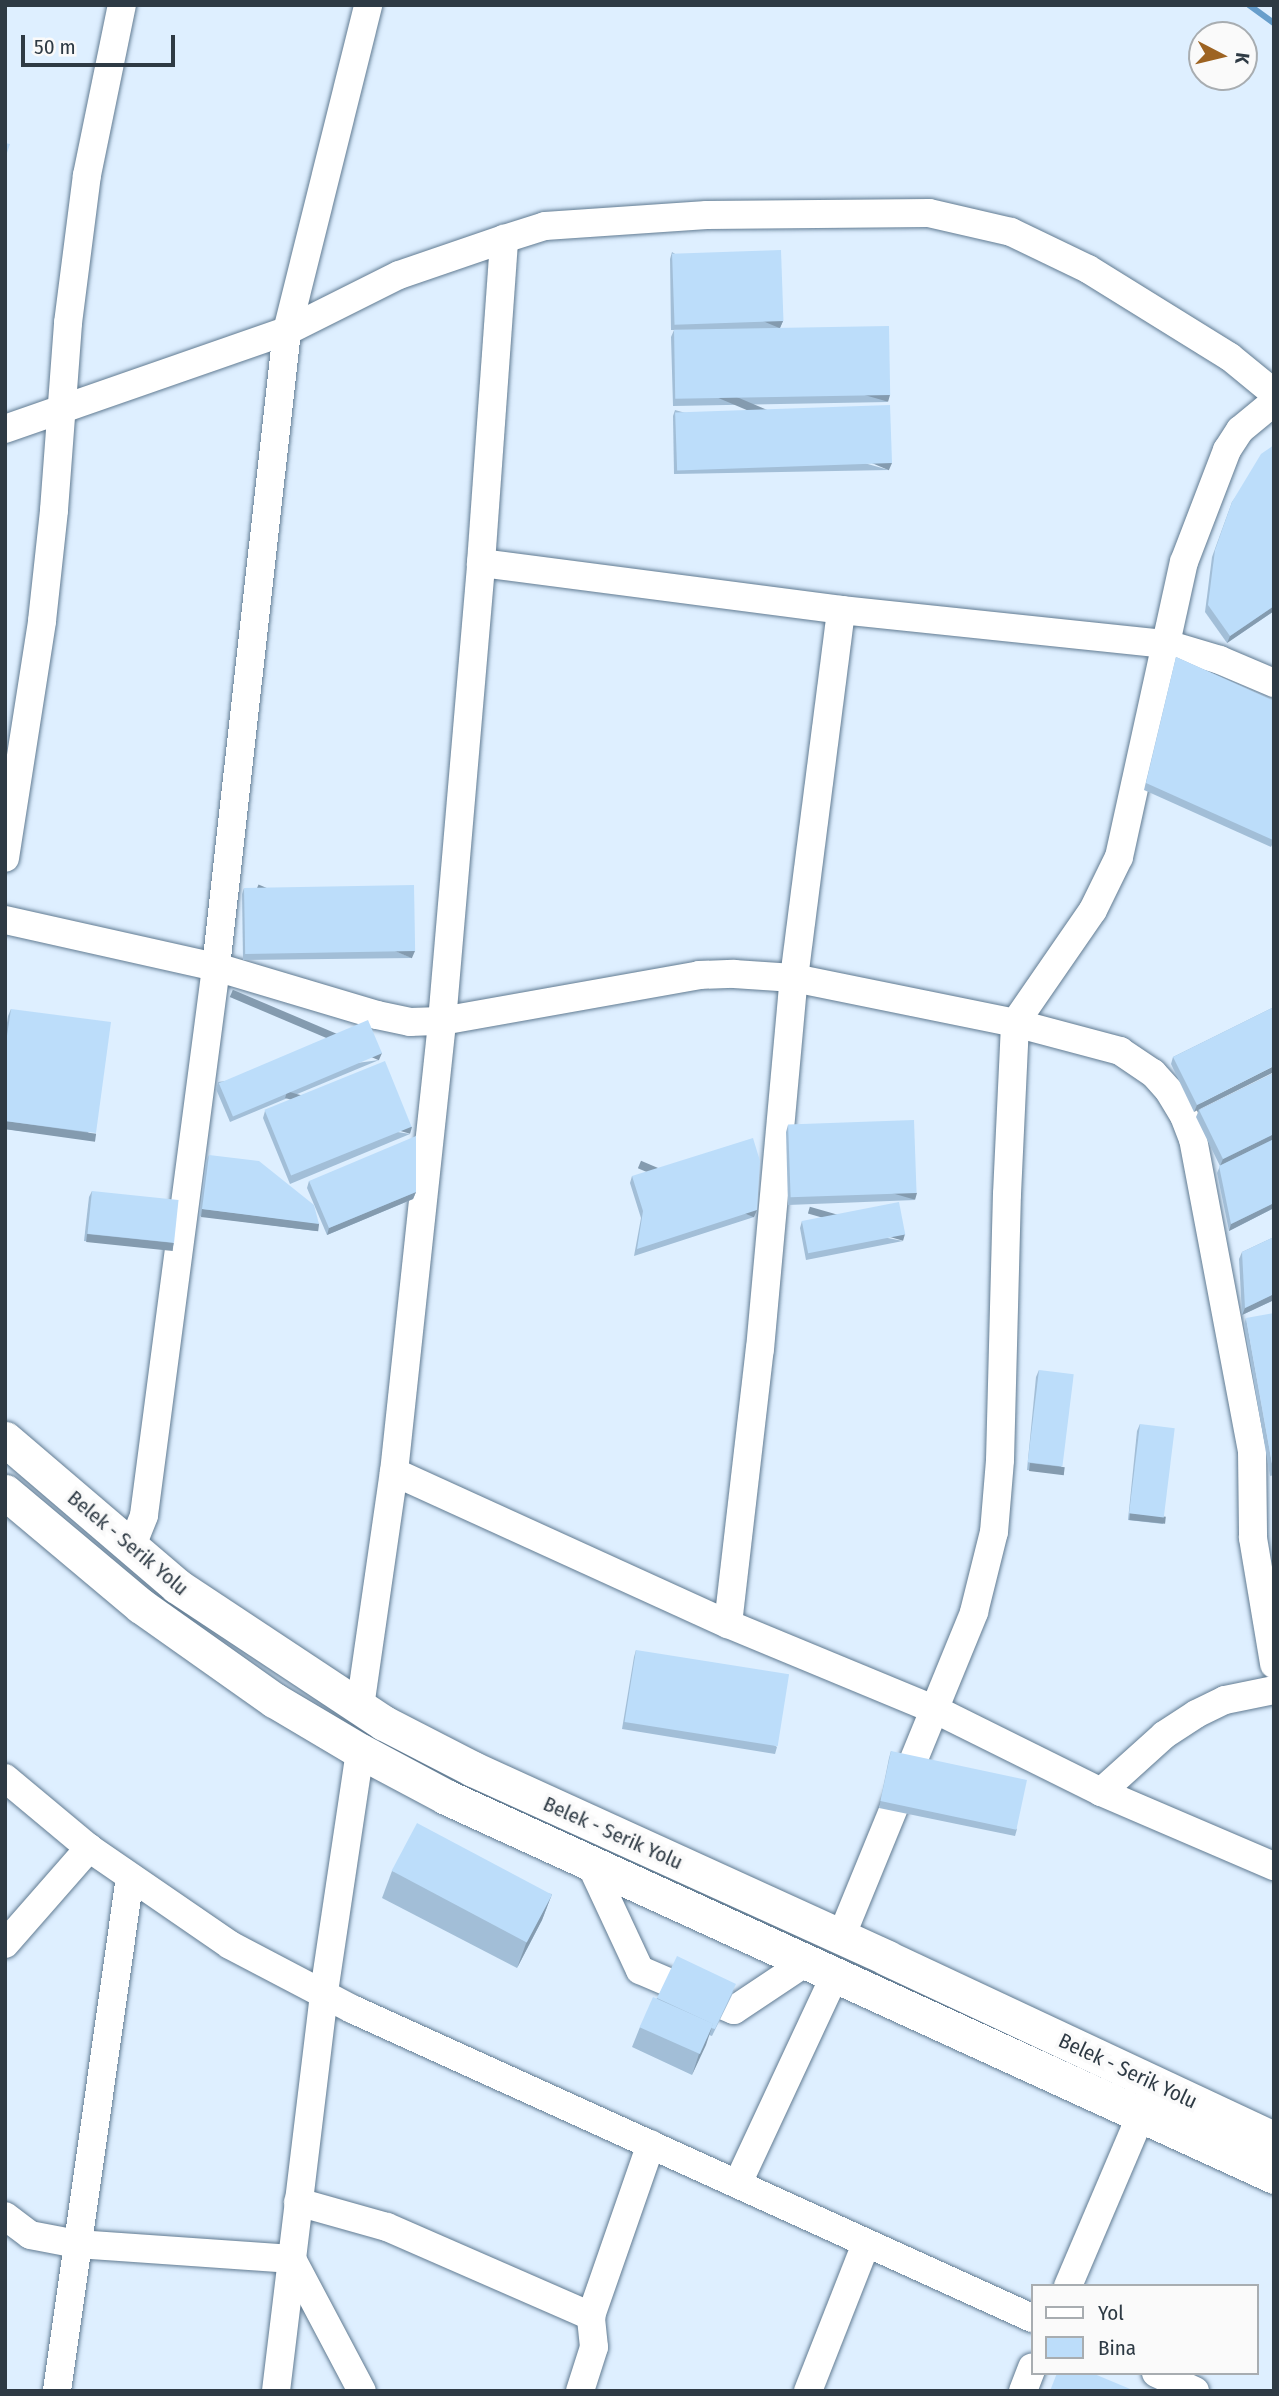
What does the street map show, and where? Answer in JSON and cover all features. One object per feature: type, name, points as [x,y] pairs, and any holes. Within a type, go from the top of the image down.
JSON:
[{"type":"main road","name":"Belek - Serik Yolu","points":[[5,1440],[177,1586],[383,1723],[472,1769],[1274,2139]]},
{"type":"main road","name":"Belek - Serik Yolu","points":[[5,1492],[141,1606],[274,1700],[360,1751],[446,1797],[1274,2176]]},
{"type":"street","points":[[5,858],[42,621],[68,323],[87,175],[122,5]]},
{"type":"street","points":[[131,1548],[144,1515],[216,967],[287,331],[368,5]]},
{"type":"street","points":[[6,428],[62,411],[287,331],[399,275],[545,226],[706,215],[870,211],[929,213],[971,220],[1035,242],[1088,269],[1230,357],[1274,393]]},
{"type":"street","points":[[360,1707],[394,1472],[442,1021],[481,563],[504,239]]},
{"type":"street","points":[[841,1937],[936,1710],[978,1599],[994,1532],[998,1496],[1015,1023],[1093,910],[1119,857],[1184,562],[1227,450],[1240,430],[1274,402]]},
{"type":"street","points":[[481,563],[841,610],[1166,645],[1220,660],[1274,683]]},
{"type":"street","points":[[729,1624],[760,1349],[794,978],[841,610]]},
{"type":"street","points":[[5,920],[216,967],[377,1015],[410,1021],[442,1021],[699,975],[794,978],[1015,1023],[1120,1051],[1153,1073],[1184,1116],[1193,1139],[1252,1451],[1253,1538],[1261,1603],[1274,1664]]},
{"type":"street","points":[[394,1472],[729,1624],[936,1710],[1101,1793],[1274,1866]]},
{"type":"street","points":[[1101,1793],[1164,1735],[1196,1714],[1225,1700],[1274,1690]]},
{"type":"street","points":[[276,2391],[324,1992],[360,1751]]},
{"type":"street","points":[[5,1778],[89,1848],[230,1945],[352,2009],[1030,2317]]},
{"type":"street","points":[[5,1944],[89,1848]]},
{"type":"street","points":[[590,1863],[640,1970],[734,2010],[820,1968]]},
{"type":"street","points":[[57,2391],[130,1877]]},
{"type":"street","points":[[738,2183],[820,1968]]},
{"type":"street","points":[[1069,2284],[1141,2115]]},
{"type":"street","points":[[580,2391],[594,2347],[591,2316],[652,2144]]},
{"type":"street","points":[[298,2202],[387,2227],[591,2316]]},
{"type":"street","points":[[5,2216],[18,2233],[77,2244],[292,2259]]},
{"type":"street","points":[[808,2391],[866,2244]]},
{"type":"street","points":[[292,2259],[362,2391]]},
{"type":"street","points":[[1023,2391],[1030,2373]]},
{"type":"street","points":[[1160,2375],[1195,2391]]},
{"type":"building","points":[[5,143],[10,144],[5,159]]},
{"type":"building","points":[[781,250],[783,321],[675,325],[672,254]]},
{"type":"building","points":[[889,326],[890,395],[675,399],[674,330]]},
{"type":"building","points":[[890,405],[892,463],[677,470],[675,413]]},
{"type":"building","points":[[1274,445],[1274,606],[1230,636],[1208,605],[1215,550],[1232,502],[1261,454]]},
{"type":"building","points":[[1176,657],[1274,701],[1273,840],[1146,783]]},
{"type":"building","points":[[414,885],[415,951],[245,954],[244,888]]},
{"type":"building","points":[[1274,1007],[1274,1066],[1197,1105],[1173,1057]]},
{"type":"building","points":[[11,1009],[111,1022],[96,1133],[5,1121],[5,1049]]},
{"type":"building","points":[[368,1020],[382,1053],[233,1116],[219,1083]]},
{"type":"building","points":[[385,1061],[412,1127],[291,1176],[264,1110]]},
{"type":"building","points":[[1274,1073],[1274,1134],[1223,1159],[1199,1110]]},
{"type":"building","points":[[914,1120],[917,1193],[791,1197],[788,1124]]},
{"type":"building","points":[[416,1136],[416,1192],[329,1228],[309,1181]]},
{"type":"building","points":[[753,1138],[760,1161],[757,1210],[637,1249],[643,1211],[632,1176]]},
{"type":"building","points":[[1274,1139],[1274,1203],[1231,1224],[1219,1166]]},
{"type":"building","points":[[209,1155],[259,1161],[314,1205],[319,1224],[202,1209]]},
{"type":"building","points":[[92,1191],[179,1200],[174,1243],[88,1234]]},
{"type":"building","points":[[899,1202],[905,1234],[808,1253],[802,1221]]},
{"type":"building","points":[[1274,1237],[1274,1294],[1245,1308],[1242,1252]]},
{"type":"building","points":[[1274,1313],[1274,1469],[1273,1469],[1246,1318]]},
{"type":"building","points":[[1039,1370],[1074,1374],[1062,1467],[1028,1462]]},
{"type":"building","points":[[1140,1424],[1175,1428],[1164,1518],[1129,1513]]},
{"type":"building","points":[[636,1650],[789,1674],[778,1746],[625,1722]]},
{"type":"building","points":[[891,1751],[1027,1780],[1016,1830],[880,1801]]},
{"type":"building","points":[[417,1823],[552,1895],[527,1943],[392,1871]]},
{"type":"building","points":[[677,1956],[736,1984],[715,2029],[711,2028],[713,2024],[657,1998]]},
{"type":"building","points":[[653,1997],[713,2024],[700,2054],[640,2027]]},
{"type":"building","points":[[1056,2375],[1097,2375],[1135,2391],[1050,2391]]},
{"type":"waterway","points":[[1249,5],[1274,23]]}]
